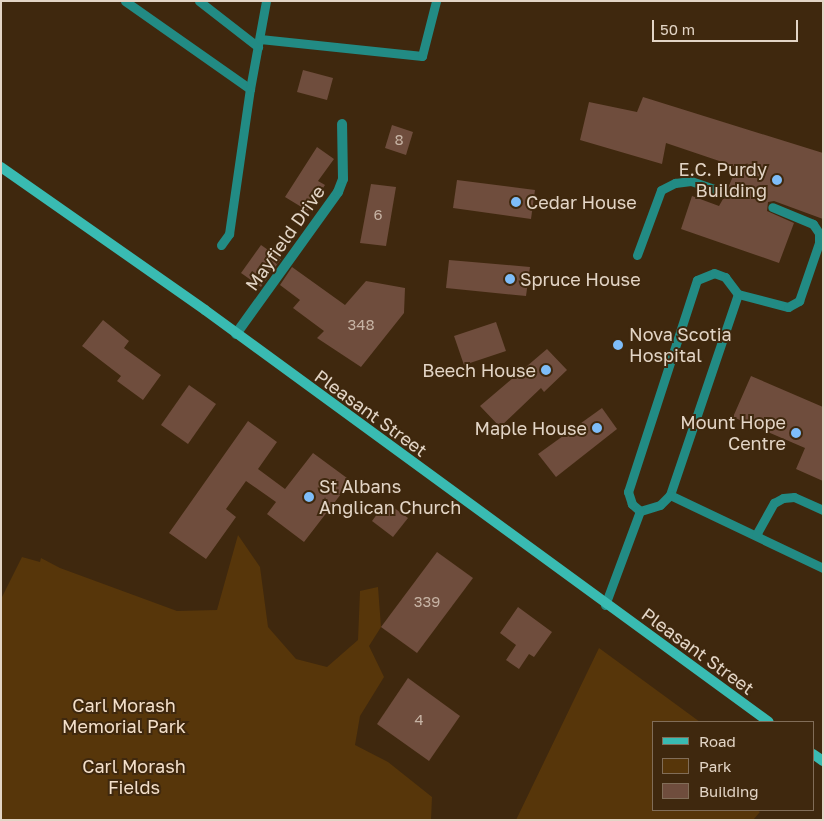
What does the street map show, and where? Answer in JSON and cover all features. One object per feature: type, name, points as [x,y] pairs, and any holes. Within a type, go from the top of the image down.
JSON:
[{"type":"main road","name":"Pleasant Street","points":[[1,167],[236,334],[605,605],[767,721]]},
{"type":"street","name":"Mayfield Drive","points":[[236,334],[338,192],[343,179],[342,124]]},
{"type":"lane","points":[[125,1],[250,89]]},
{"type":"lane","points":[[199,1],[259,43],[422,56],[436,1]]},
{"type":"lane","points":[[221,245],[229,234],[250,89],[266,1]]},
{"type":"lane","points":[[636,255],[661,190],[675,183],[691,181],[725,194]]},
{"type":"lane","points":[[640,511],[632,504],[628,492],[697,280],[714,273],[725,277],[738,294],[788,307],[799,301],[819,243],[818,233],[813,224],[772,206]]},
{"type":"lane","points":[[640,511],[660,505],[670,495],[738,294]]},
{"type":"lane","points":[[670,495],[823,568]]},
{"type":"lane","points":[[756,535],[774,503],[783,498],[794,497],[823,510]]},
{"type":"lane","points":[[605,605],[640,511]]},
{"type":"green space","name":"Carl Morash Memorial Park","points":[[238,535],[260,567],[268,627],[296,659],[327,667],[358,640],[360,591],[378,587],[381,627],[369,646],[384,677],[360,716],[355,745],[388,762],[432,797],[431,820],[1,820],[1,599],[22,557],[40,562],[41,558],[60,568],[177,611],[217,610]]},
{"type":"green space","points":[[599,648],[699,721],[652,721],[652,811],[760,812],[753,820],[516,820]]},
{"type":"building","points":[[303,70],[333,78],[327,100],[297,92]]},
{"type":"building","name":"E.C. Purdy Building","points":[[643,97],[823,153],[823,219],[774,201],[768,202],[767,211],[794,223],[779,263],[681,229],[692,196],[719,206],[723,199],[729,197],[731,192],[728,188],[737,167],[666,143],[662,164],[580,140],[589,102],[637,112]]},
{"type":"building","points":[[392,125],[413,132],[406,155],[385,148]]},
{"type":"building","points":[[317,147],[334,159],[318,181],[325,185],[308,211],[285,197]]},
{"type":"building","points":[[457,180],[535,190],[531,219],[453,208]]},
{"type":"building","points":[[371,184],[396,187],[386,246],[360,243]]},
{"type":"building","points":[[261,245],[281,259],[261,287],[241,273]]},
{"type":"building","points":[[449,260],[530,267],[526,296],[446,288]]},
{"type":"building","points":[[292,267],[345,305],[366,281],[405,288],[404,313],[361,367],[317,338],[324,331],[293,308],[300,300],[280,285]]},
{"type":"building","points":[[103,320],[129,341],[124,348],[161,375],[143,400],[117,381],[121,376],[82,346]]},
{"type":"building","points":[[496,322],[506,351],[464,365],[454,336]]},
{"type":"building","points":[[547,349],[567,370],[544,392],[541,388],[500,427],[480,406]]},
{"type":"building","name":"Mount Hope Centre","points":[[751,376],[823,407],[823,481],[796,469],[805,448],[733,417]]},
{"type":"building","points":[[189,385],[216,404],[188,444],[161,425]]},
{"type":"building","points":[[602,408],[617,429],[556,477],[538,454]]},
{"type":"building","points":[[248,421],[277,442],[258,469],[285,489],[313,453],[351,481],[304,542],[267,514],[276,502],[246,481],[226,509],[236,517],[206,559],[169,533]]},
{"type":"building","points":[[386,502],[408,518],[393,537],[372,521]]},
{"type":"building","points":[[437,552],[473,578],[417,653],[381,627]]},
{"type":"building","points":[[518,607],[552,632],[534,657],[529,654],[519,669],[506,660],[516,645],[500,633]]},
{"type":"building","points":[[408,678],[460,716],[429,761],[377,724]]},
{"type":"place","name":"E.C. Purdy Building","points":[[777,180]]},
{"type":"place","name":"Cedar House","points":[[516,202]]},
{"type":"place","name":"Spruce House","points":[[510,279]]},
{"type":"place","name":"Nova Scotia Hospital","points":[[618,345]]},
{"type":"place","name":"Beech House","points":[[546,370]]},
{"type":"place","name":"Maple House","points":[[597,428]]},
{"type":"place","name":"Mount Hope Centre","points":[[796,433]]},
{"type":"place","name":"St Albans Anglican Church","points":[[309,497]]},
{"type":"park label","name":"Carl Morash Fields","points":[[134,778]]}]
